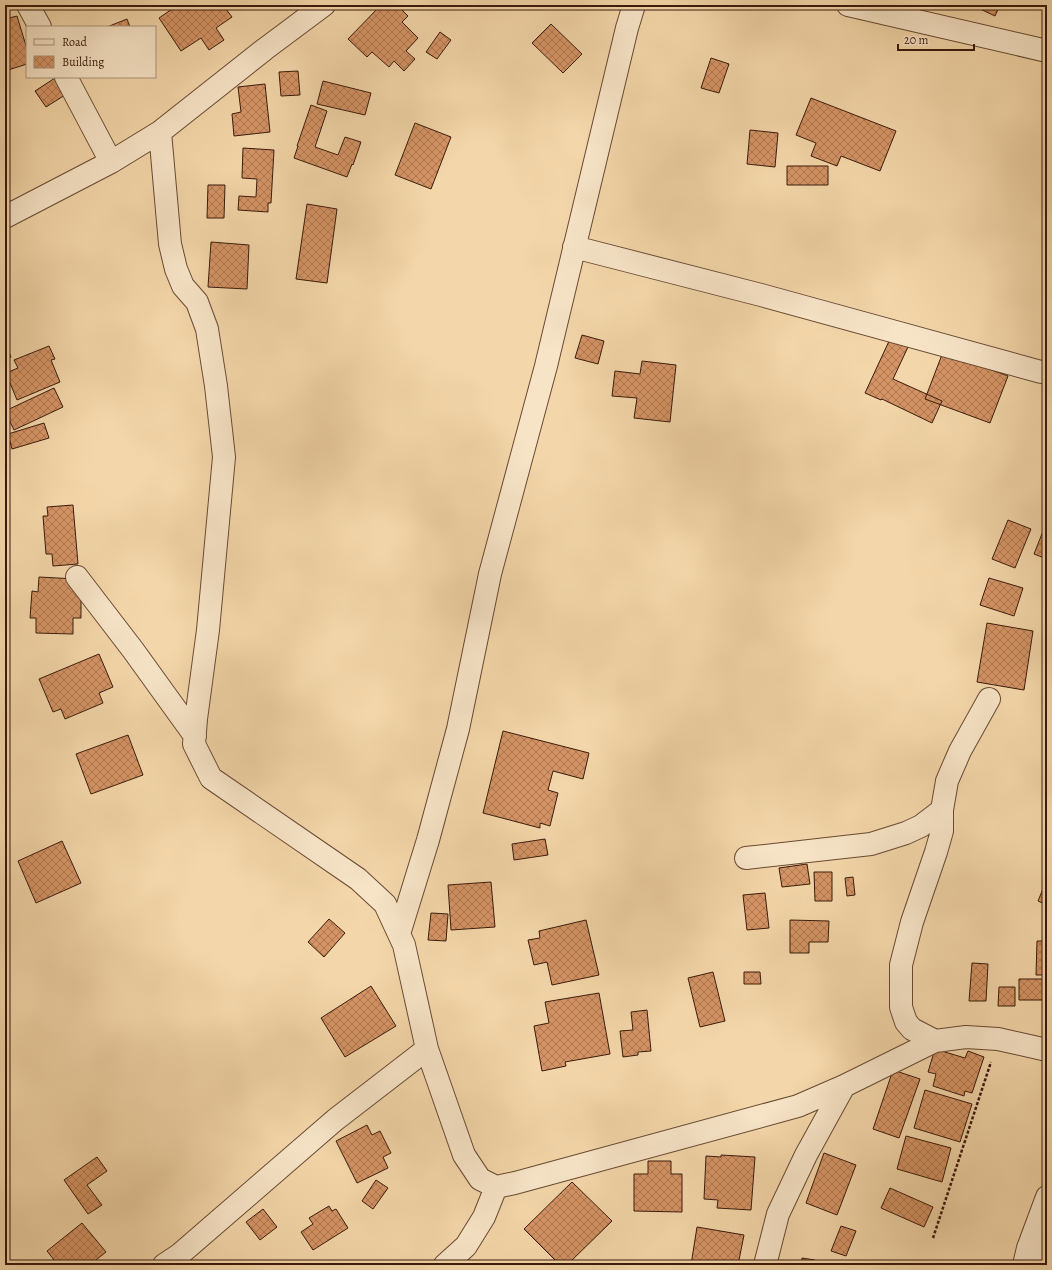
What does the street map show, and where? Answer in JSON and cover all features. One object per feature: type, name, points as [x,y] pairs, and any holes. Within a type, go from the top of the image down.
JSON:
[{"type":"street","points":[[28,5],[39,26]]},
{"type":"street","points":[[5,217],[111,162],[160,132],[265,49],[324,5]]},
{"type":"street","points":[[399,934],[428,840],[458,729],[490,574],[546,366],[627,28],[634,5]]},
{"type":"street","points":[[848,5],[1047,51]]},
{"type":"street","points":[[67,78],[111,162]]},
{"type":"street","points":[[160,132],[170,244],[178,274],[183,286],[197,302],[207,329],[216,386],[224,457],[208,630],[194,744],[211,778],[358,879],[385,904],[404,945],[427,1050],[464,1155],[480,1179],[496,1187],[515,1183],[798,1106],[844,1086],[935,1041],[966,1037],[998,1039],[1047,1050]]},
{"type":"street","points":[[574,247],[753,293],[1041,372],[1047,372]]},
{"type":"street","points":[[77,577],[133,650],[195,736]]},
{"type":"street","points":[[935,1041],[912,1029],[906,1022],[901,1007],[901,965],[912,922],[942,830],[942,810],[947,781],[960,751],[989,699]]},
{"type":"street","points":[[746,858],[871,844],[906,833],[921,826],[942,810]]},
{"type":"street","points":[[164,1265],[179,1255],[335,1120],[427,1050]]},
{"type":"street","points":[[765,1265],[778,1214],[806,1155],[844,1086]]},
{"type":"street","points":[[445,1265],[466,1246],[484,1217],[496,1187]]},
{"type":"street","points":[[1033,1256],[1047,1197]]},
{"type":"path","points":[[933,1238],[998,1039]]},
{"type":"building","points":[[178,5],[223,5],[232,17],[216,28],[224,40],[209,50],[201,38],[181,51],[159,18]]},
{"type":"building","points":[[381,5],[397,5],[408,16],[402,22],[418,38],[406,51],[415,59],[404,71],[394,61],[389,67],[372,52],[367,57],[348,39]]},
{"type":"building","points":[[977,5],[1000,5],[995,16],[976,7]]},
{"type":"building","points":[[17,16],[26,46],[26,64],[5,71],[5,19]]},
{"type":"building","points":[[127,19],[130,26],[110,26]]},
{"type":"building","points":[[551,24],[582,54],[563,73],[532,43]]},
{"type":"building","points":[[440,32],[451,40],[437,59],[426,52]]},
{"type":"building","points":[[711,58],[729,64],[719,93],[701,88]]},
{"type":"building","points":[[298,71],[300,95],[281,96],[279,72]]},
{"type":"building","points":[[55,78],[65,95],[46,107],[35,91]]},
{"type":"building","points":[[323,81],[371,93],[365,115],[317,104]]},
{"type":"building","points":[[265,84],[270,132],[234,136],[232,114],[241,112],[238,87]]},
{"type":"building","points":[[811,98],[896,131],[880,171],[841,156],[837,166],[811,156],[816,143],[796,135]]},
{"type":"building","points":[[311,105],[327,111],[315,147],[338,155],[345,137],[361,142],[347,177],[294,158]]},
{"type":"building","points":[[415,123],[451,137],[431,189],[395,175]]},
{"type":"building","points":[[750,130],[778,133],[775,167],[747,164]]},
{"type":"building","points":[[243,148],[274,150],[271,203],[268,203],[268,212],[238,210],[239,196],[256,197],[257,179],[242,178]]},
{"type":"building","points":[[787,166],[828,166],[828,185],[787,185]]},
{"type":"building","points":[[208,185],[225,185],[224,218],[207,218]]},
{"type":"building","points":[[307,204],[337,209],[327,283],[296,279]]},
{"type":"building","points":[[211,242],[249,245],[247,289],[208,287]]},
{"type":"building","points":[[582,335],[604,341],[598,364],[575,358]]},
{"type":"building","points":[[890,339],[908,347],[893,379],[942,401],[932,423],[882,399],[881,400],[865,393]]},
{"type":"building","points":[[5,342],[11,357],[5,359]]},
{"type":"building","points":[[49,346],[55,359],[51,360],[60,382],[17,400],[6,373],[18,368],[14,360]]},
{"type":"building","points":[[943,352],[1008,376],[990,423],[925,399]]},
{"type":"building","points":[[642,361],[676,365],[670,422],[634,418],[637,398],[612,396],[615,371],[640,374]]},
{"type":"building","points":[[54,388],[63,407],[14,430],[5,411]]},
{"type":"building","points":[[44,423],[49,438],[12,449],[8,434]]},
{"type":"building","points":[[73,505],[78,564],[53,566],[52,554],[46,554],[43,516],[48,516],[47,507]]},
{"type":"building","points":[[1008,520],[1031,529],[1015,568],[992,559]]},
{"type":"building","points":[[1047,521],[1047,559],[1034,554]]},
{"type":"building","points":[[39,577],[76,579],[81,591],[81,618],[73,618],[73,634],[36,633],[36,618],[30,618],[32,591],[38,592]]},
{"type":"building","points":[[989,578],[1023,588],[1014,616],[980,605]]},
{"type":"building","points":[[987,623],[1033,631],[1024,690],[977,682]]},
{"type":"building","points":[[99,654],[113,687],[99,693],[103,703],[65,719],[61,709],[53,712],[39,679]]},
{"type":"building","points":[[503,731],[589,753],[583,779],[553,771],[548,790],[558,793],[550,826],[540,823],[540,828],[483,813]]},
{"type":"building","points":[[128,735],[143,775],[91,794],[76,754]]},
{"type":"building","points":[[545,839],[548,855],[514,860],[512,844]]},
{"type":"building","points":[[62,841],[81,883],[36,903],[18,861]]},
{"type":"building","points":[[807,864],[810,884],[782,887],[779,868]]},
{"type":"building","points":[[814,872],[832,872],[832,901],[815,901]]},
{"type":"building","points":[[853,877],[855,895],[847,896],[845,878]]},
{"type":"building","points":[[1047,879],[1047,905],[1038,901]]},
{"type":"building","points":[[491,882],[495,927],[451,930],[448,885]]},
{"type":"building","points":[[765,893],[769,928],[747,930],[743,895]]},
{"type":"building","points":[[431,913],[448,914],[446,941],[428,940]]},
{"type":"building","points":[[329,919],[345,933],[324,957],[308,942]]},
{"type":"building","points":[[586,920],[599,975],[552,985],[547,962],[534,965],[528,940],[540,938],[539,931]]},
{"type":"building","points":[[790,920],[829,921],[828,942],[809,942],[809,953],[790,953]]},
{"type":"building","points":[[1037,941],[1047,941],[1047,975],[1036,975]]},
{"type":"building","points":[[972,963],[988,964],[986,1001],[969,1001]]},
{"type":"building","points":[[713,972],[725,1021],[700,1027],[688,978]]},
{"type":"building","points":[[744,972],[760,972],[761,984],[744,984]]},
{"type":"building","points":[[1019,979],[1047,979],[1047,1000],[1019,1000]]},
{"type":"building","points":[[371,986],[396,1026],[345,1057],[321,1018]]},
{"type":"building","points":[[999,987],[1015,987],[1015,1006],[998,1006]]},
{"type":"building","points":[[599,993],[610,1054],[565,1062],[566,1066],[542,1071],[534,1026],[549,1023],[545,1002]]},
{"type":"building","points":[[647,1010],[651,1051],[638,1052],[638,1055],[623,1057],[620,1031],[633,1030],[631,1012]]},
{"type":"building","points":[[935,1049],[965,1058],[968,1051],[984,1057],[972,1093],[965,1091],[964,1096],[933,1086],[936,1074],[928,1072]]},
{"type":"building","points":[[893,1070],[920,1079],[899,1138],[873,1129]]},
{"type":"building","points":[[925,1090],[972,1104],[960,1142],[914,1128]]},
{"type":"building","points":[[367,1125],[372,1135],[380,1131],[391,1153],[383,1157],[388,1168],[357,1183],[336,1141]]},
{"type":"building","points":[[906,1136],[951,1148],[942,1182],[897,1169]]},
{"type":"building","points":[[824,1153],[856,1165],[837,1215],[806,1203]]},
{"type":"building","points":[[721,1155],[755,1157],[751,1210],[717,1208],[718,1200],[704,1199],[706,1156],[721,1157]]},
{"type":"building","points":[[97,1157],[107,1171],[87,1185],[102,1205],[88,1214],[64,1180]]},
{"type":"building","points":[[648,1161],[671,1161],[671,1174],[682,1174],[682,1212],[634,1211],[634,1174],[648,1174]]},
{"type":"building","points":[[376,1180],[388,1188],[373,1209],[362,1201]]},
{"type":"building","points":[[572,1182],[612,1221],[567,1265],[560,1265],[524,1229]]},
{"type":"building","points":[[890,1188],[933,1207],[924,1227],[881,1208]]},
{"type":"building","points":[[329,1206],[332,1211],[336,1209],[348,1228],[313,1250],[301,1232],[313,1224],[309,1218]]},
{"type":"building","points":[[263,1209],[277,1227],[260,1240],[246,1222]]},
{"type":"building","points":[[82,1223],[106,1252],[92,1263],[94,1265],[58,1265],[47,1251]]},
{"type":"building","points":[[841,1226],[856,1231],[846,1256],[831,1251]]},
{"type":"building","points":[[697,1227],[744,1235],[738,1265],[691,1265]]},
{"type":"building","points":[[802,1258],[815,1260],[814,1265],[801,1265]]}]
